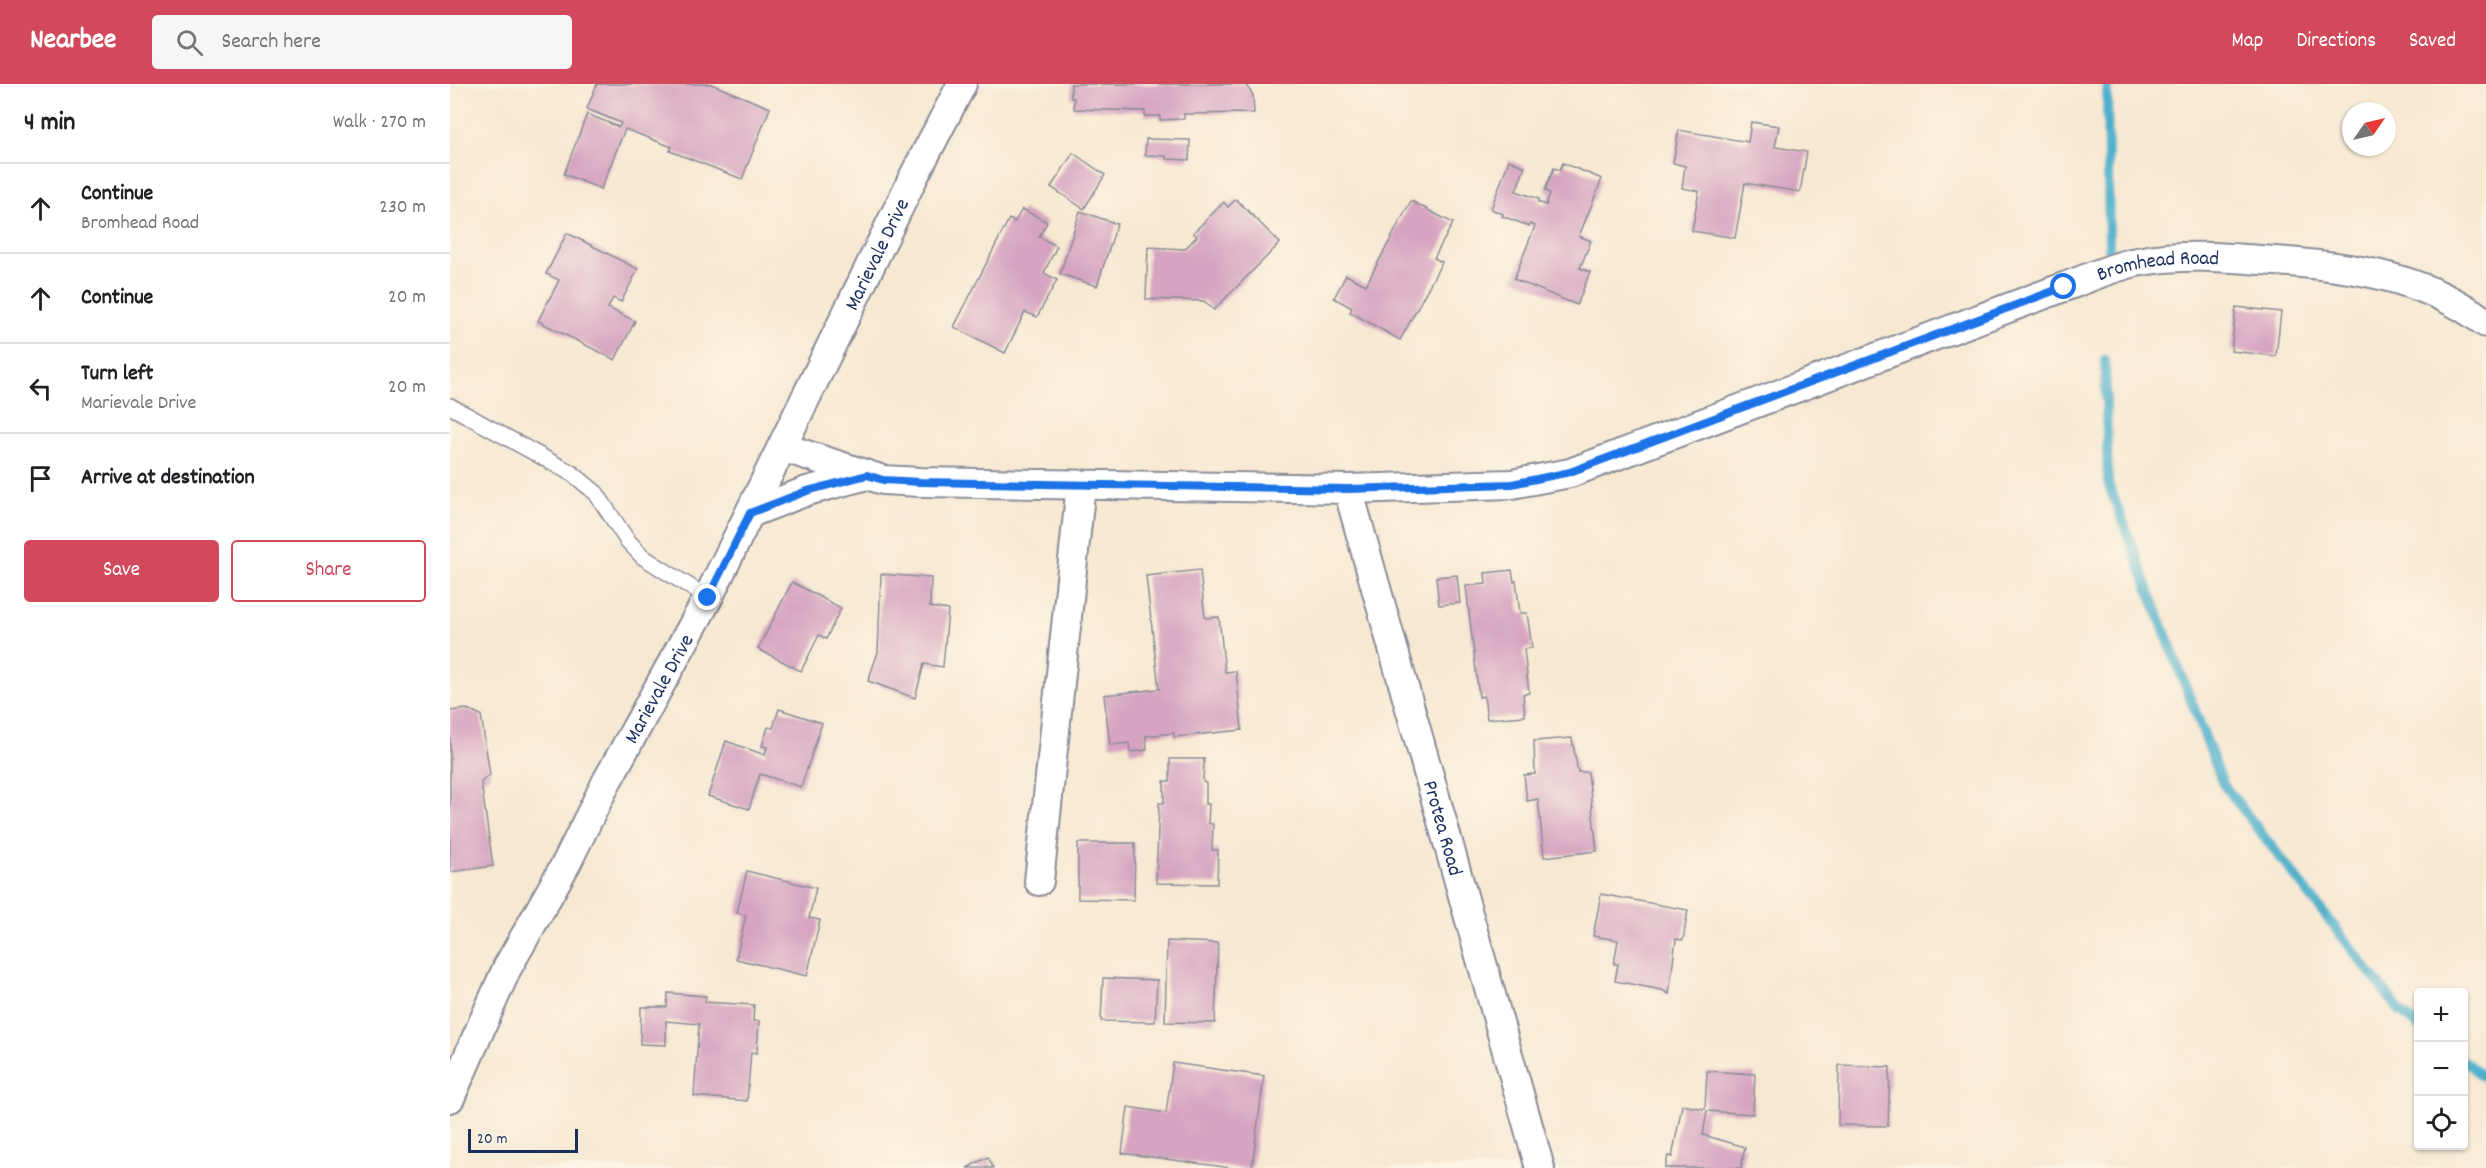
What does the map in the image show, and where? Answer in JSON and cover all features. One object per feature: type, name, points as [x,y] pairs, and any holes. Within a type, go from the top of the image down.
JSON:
[{"type":"street","name":"Marievale Drive","points":[[450,1098],[507,968],[567,862],[607,781],[708,598],[915,174],[962,84]]},
{"type":"street","name":"Bromhead Road","points":[[782,447],[883,480],[921,482],[1348,489],[1512,484],[1570,472],[2064,287],[2140,261],[2194,255],[2336,265],[2414,284],[2463,305],[2486,323]]},
{"type":"street","points":[[750,513],[807,491],[867,475]]},
{"type":"street","points":[[1039,881],[1081,485]]},
{"type":"street","name":"Protea Road","points":[[1348,489],[1540,1168]]},
{"type":"lane","points":[[450,406],[573,474],[596,493],[627,540],[643,557],[708,598]]},
{"type":"building","points":[[597,84],[711,84],[770,108],[742,179],[670,151],[672,147],[625,129],[601,189],[564,174],[587,114],[619,127],[621,123],[587,109]]},
{"type":"building","points":[[1071,84],[1245,84],[1253,95],[1254,113],[1184,114],[1184,119],[1160,120],[1160,116],[1145,116],[1145,111],[1074,109]]},
{"type":"building","points":[[1751,122],[1779,126],[1775,147],[1807,152],[1800,192],[1745,183],[1735,238],[1692,231],[1699,191],[1682,188],[1685,166],[1673,163],[1679,130],[1748,142]]},
{"type":"building","points":[[1146,139],[1190,140],[1189,160],[1145,155]]},
{"type":"building","points":[[1073,153],[1105,175],[1084,209],[1051,187]]},
{"type":"building","points":[[1509,160],[1525,167],[1516,191],[1539,199],[1538,202],[1546,205],[1550,193],[1545,190],[1554,168],[1560,170],[1563,163],[1602,179],[1579,236],[1591,241],[1580,268],[1590,272],[1577,305],[1514,279],[1535,226],[1502,216],[1503,214],[1491,209]]},
{"type":"building","points":[[1236,199],[1280,243],[1214,310],[1204,301],[1146,299],[1148,247],[1185,249],[1197,236],[1193,233],[1224,202],[1228,207]]},
{"type":"building","points":[[1411,201],[1453,223],[1434,258],[1442,262],[1400,340],[1350,312],[1352,308],[1334,298],[1346,275],[1366,285]]},
{"type":"building","points":[[1022,209],[1047,222],[1039,237],[1057,246],[1044,273],[1057,280],[1037,317],[1025,312],[1005,353],[954,327],[1009,219],[1015,222]]},
{"type":"building","points":[[1080,211],[1117,224],[1097,286],[1060,274]]},
{"type":"building","points":[[567,233],[638,269],[621,302],[613,298],[608,308],[635,321],[615,360],[538,321],[559,280],[546,274]]},
{"type":"building","points":[[2236,307],[2281,312],[2276,356],[2231,351]]},
{"type":"building","points":[[1200,570],[1205,618],[1219,617],[1225,672],[1236,671],[1242,730],[1174,737],[1174,733],[1146,736],[1147,750],[1130,752],[1129,743],[1110,745],[1104,695],[1159,689],[1146,576]]},
{"type":"building","points":[[1512,570],[1514,582],[1516,581],[1520,613],[1527,613],[1532,648],[1524,649],[1529,693],[1523,694],[1525,716],[1487,719],[1484,696],[1479,697],[1466,586],[1486,584],[1485,573]]},
{"type":"building","points":[[881,574],[931,578],[930,607],[948,610],[943,667],[924,664],[915,698],[868,681],[878,652]]},
{"type":"building","points":[[1457,575],[1460,603],[1439,605],[1436,577]]},
{"type":"building","points":[[792,582],[841,608],[826,639],[819,635],[801,671],[758,649]]},
{"type":"building","points":[[467,709],[481,715],[490,775],[481,782],[493,866],[450,872],[450,711]]},
{"type":"building","points":[[779,709],[822,723],[801,787],[760,774],[749,809],[708,796],[726,741],[765,755],[767,747],[762,746],[768,727],[773,728]]},
{"type":"building","points":[[1572,738],[1578,772],[1588,772],[1597,851],[1544,857],[1538,799],[1527,801],[1524,775],[1535,774],[1534,741]]},
{"type":"building","points":[[1170,759],[1204,759],[1203,782],[1206,783],[1206,804],[1209,804],[1208,823],[1213,824],[1212,850],[1218,850],[1217,884],[1156,883],[1159,803],[1164,803],[1164,781],[1170,781]]},
{"type":"building","points":[[1078,843],[1135,843],[1134,900],[1078,899]]},
{"type":"building","points":[[747,871],[816,888],[809,918],[820,920],[807,976],[736,959],[746,915],[737,913]]},
{"type":"building","points":[[1601,894],[1688,910],[1683,940],[1676,939],[1669,994],[1662,990],[1615,981],[1618,964],[1614,964],[1618,940],[1593,936]]},
{"type":"building","points":[[1167,941],[1218,943],[1215,1023],[1165,1022]]},
{"type":"building","points":[[1103,978],[1157,980],[1155,1022],[1101,1021]]},
{"type":"building","points":[[668,993],[706,996],[705,1002],[754,1005],[753,1021],[759,1021],[757,1053],[751,1052],[747,1101],[694,1096],[699,1024],[666,1021],[666,1045],[640,1044],[641,1007],[667,1007]]},
{"type":"building","points":[[1173,1063],[1264,1076],[1252,1168],[1232,1168],[1122,1153],[1128,1107],[1166,1113]]},
{"type":"building","points":[[1839,1065],[1890,1067],[1888,1126],[1838,1125]]},
{"type":"building","points":[[1707,1071],[1755,1074],[1753,1114],[1707,1111],[1703,1135],[1745,1147],[1741,1168],[1665,1168],[1668,1156],[1672,1157],[1682,1105],[1705,1109]]},
{"type":"building","points":[[988,1157],[993,1168],[967,1168]]},
{"type":"waterway","points":[[2107,84],[2109,251]]},
{"type":"waterway","points":[[2105,360],[2108,483],[2223,784],[2400,1011],[2414,1023]]},
{"type":"waterway","points":[[2468,1064],[2486,1079]]},
{"type":"route","points":[[708,598],[750,513],[807,491],[867,475],[883,480],[921,482],[1348,489],[1512,484],[1570,472],[2064,287]]}]
